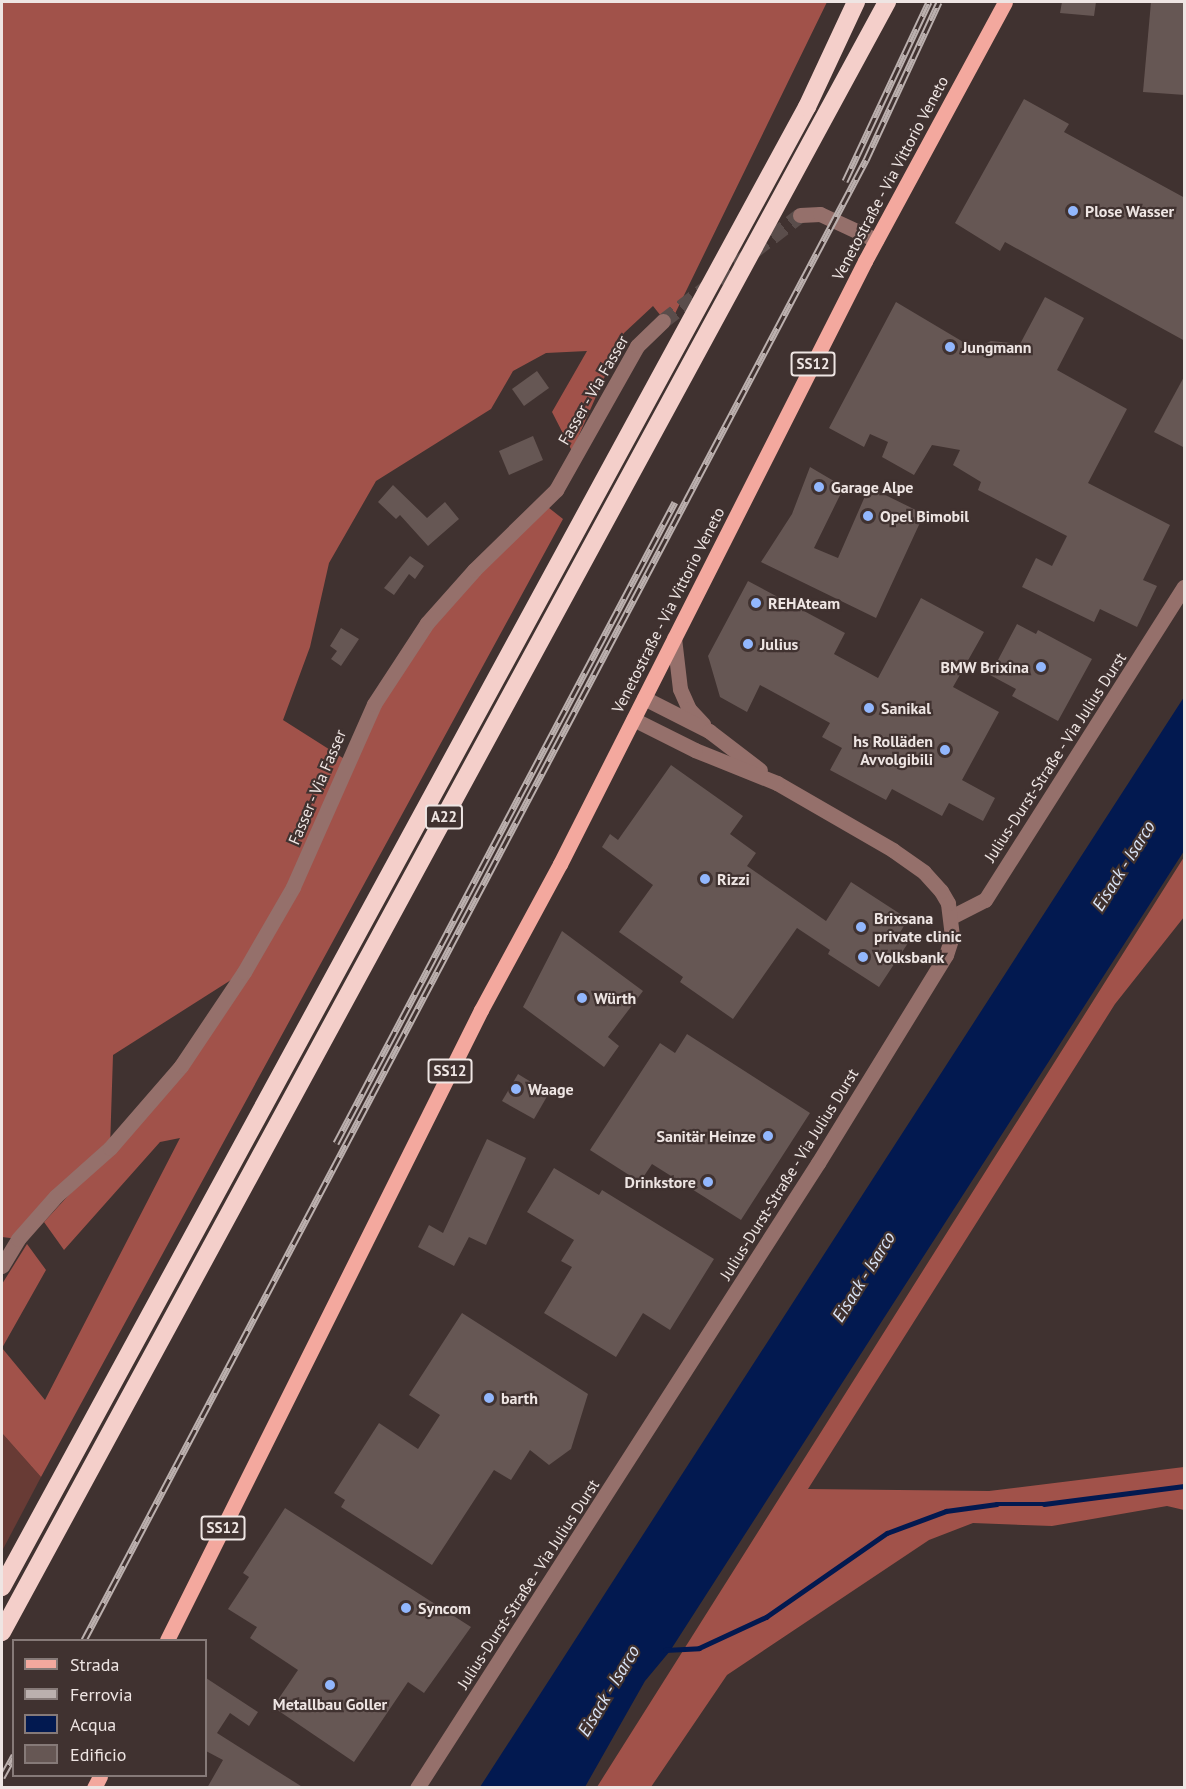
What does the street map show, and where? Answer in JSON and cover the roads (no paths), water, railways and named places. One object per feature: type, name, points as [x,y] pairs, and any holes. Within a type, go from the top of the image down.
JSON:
[{"type":"highway","name":"A22","points":[[2,1587],[807,107],[856,2]]},
{"type":"highway","name":"A22","points":[[2,1632],[886,2]]},
{"type":"main road","name":"Venetostraße - Via Vittorio Veneto","points":[[168,1639],[367,1237],[876,240],[1005,2]]},
{"type":"street","points":[[800,214],[820,214],[876,240]]},
{"type":"street","name":"Fasser - Via Fasser","points":[[2,1266],[18,1239],[56,1196],[110,1149],[182,1066],[244,972],[292,887],[374,704],[427,623],[474,570],[555,490],[637,346],[663,321]]},
{"type":"street","name":"Julius-Durst-Straße - Via Julius Durst","points":[[417,1788],[912,1012],[946,955],[951,917],[985,900],[1185,587]]},
{"type":"street","points":[[674,638],[680,689],[689,709],[709,731],[777,783],[924,872],[941,891],[951,917]]},
{"type":"street","points":[[644,698],[709,731]]},
{"type":"street","points":[[633,719],[694,750],[777,783]]},
{"type":"water","name":"Eisack - Isarco","points":[[1184,697],[1184,851],[670,1651],[645,1681],[585,1787],[480,1787]]},
{"type":"waterway","points":[[665,1650],[699,1648],[766,1617],[887,1533],[946,1511],[997,1504],[1044,1504],[1184,1486]]},
{"type":"tunnel","points":[[663,321],[800,215]]},
{"type":"railway","points":[[845,181],[929,2]]},
{"type":"railway","points":[[85,1639],[866,160],[939,2]]},
{"type":"railway","points":[[336,1143],[675,502]]},
{"type":"railway","points":[[2,1777],[12,1759]]},
{"type":"place","name":"Plose Wasser","points":[[1073,211]]},
{"type":"place","name":"Jungmann","points":[[950,347]]},
{"type":"place","name":"Garage Alpe","points":[[819,487]]},
{"type":"place","name":"Opel Bimobil","points":[[868,516]]},
{"type":"place","name":"REHAteam","points":[[756,603]]},
{"type":"place","name":"Julius","points":[[748,644]]},
{"type":"place","name":"BMW Brixina","points":[[1041,667]]},
{"type":"place","name":"Sanikal","points":[[869,708]]},
{"type":"place","name":"hs Rolläden Avvolgibili","points":[[945,750]]},
{"type":"place","name":"Rizzi","points":[[705,879]]},
{"type":"place","name":"Brixsana private clinic","points":[[861,927]]},
{"type":"place","name":"Volksbank","points":[[863,957]]},
{"type":"place","name":"Würth","points":[[582,998]]},
{"type":"place","name":"Waage","points":[[516,1089]]},
{"type":"place","name":"Sanitär Heinze","points":[[768,1136]]},
{"type":"place","name":"Drinkstore","points":[[708,1182]]},
{"type":"place","name":"barth","points":[[489,1398]]},
{"type":"place","name":"Syncom","points":[[406,1608]]},
{"type":"place","name":"Metallbau Goller","points":[[330,1685]]}]
